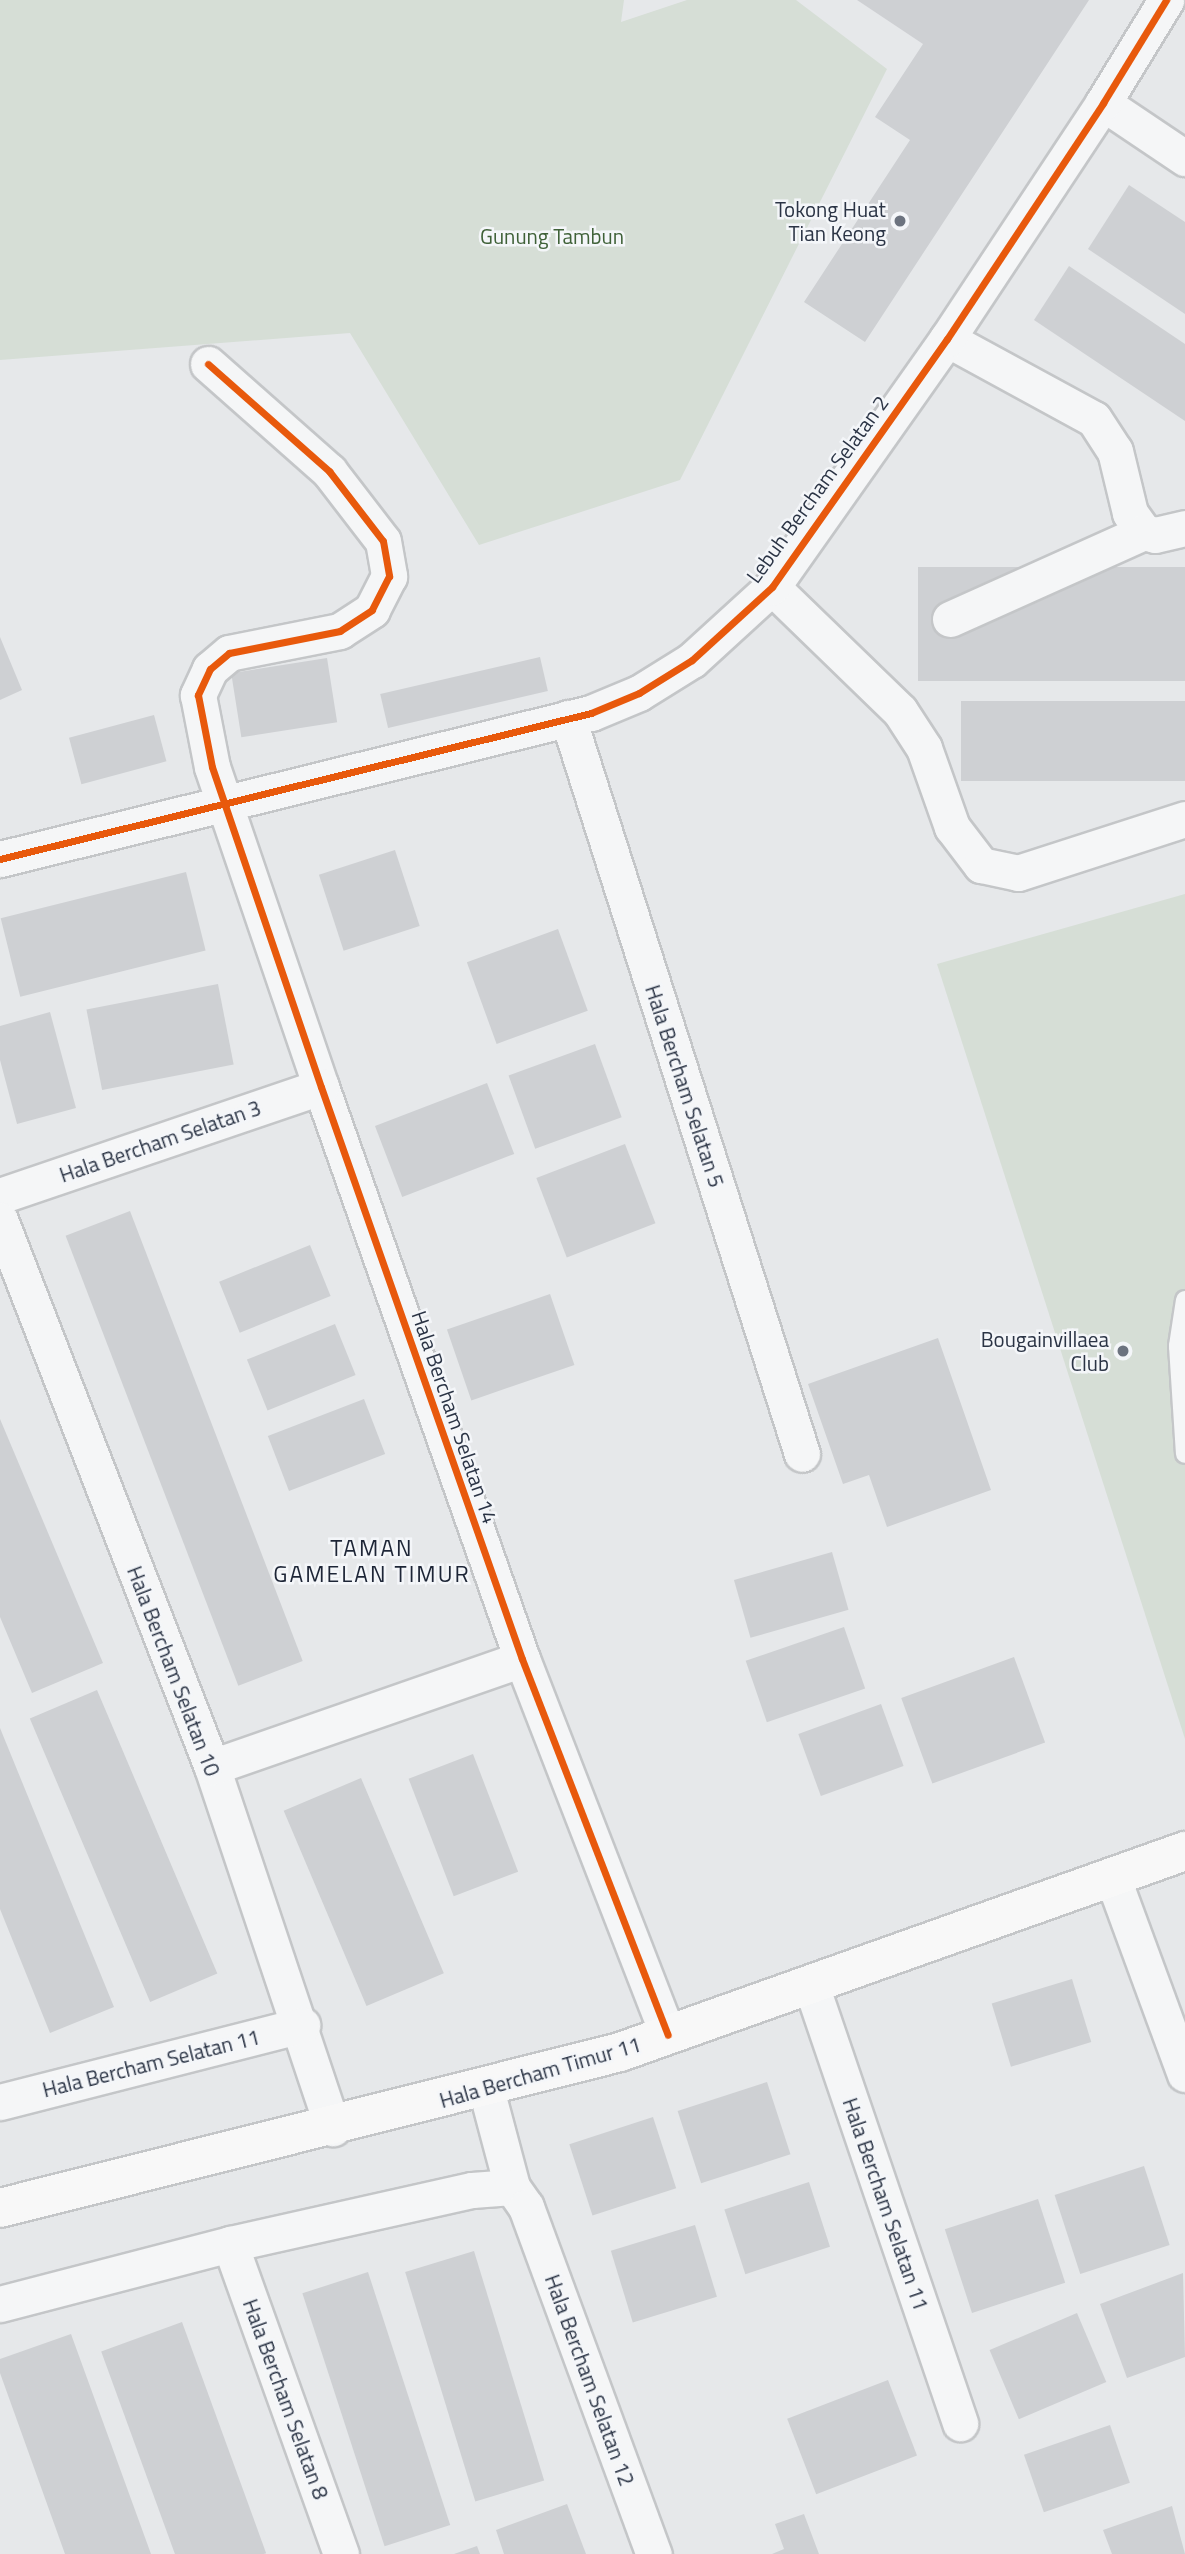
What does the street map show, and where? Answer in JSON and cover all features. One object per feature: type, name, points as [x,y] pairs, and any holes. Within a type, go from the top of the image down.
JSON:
[{"type":"street","name":"Lebuh Bercham Selatan 2","points":[[0,859],[568,718],[639,692],[692,660],[772,587],[947,339],[1103,103],[1166,0]]},
{"type":"street","points":[[1103,103],[1185,158]]},
{"type":"street","points":[[947,339],[1094,419],[1112,443],[1130,513],[1144,532],[1155,535],[1185,528]]},
{"type":"street","name":"Hala Bercham Selatan 14","points":[[208,364],[329,471],[383,541],[389,576],[372,610],[340,631],[229,653],[210,669],[198,695],[212,766],[321,1087],[522,1658],[668,2035]]},
{"type":"street","points":[[950,619],[1144,532]]},
{"type":"street","points":[[772,587],[900,711],[924,748],[951,827],[981,865],[1018,873],[1185,819]]},
{"type":"street","name":"Hala Bercham Selatan 5","points":[[568,718],[802,1454]]},
{"type":"street","name":"Hala Bercham Selatan 3","points":[[0,1196],[321,1087]]},
{"type":"street","name":"Hala Bercham Selatan 10","points":[[0,1220],[212,1767],[302,2025],[333,2128]]},
{"type":"street","points":[[212,1767],[522,1658]]},
{"type":"street","name":"Hala Bercham Timur 11","points":[[0,2208],[486,2089],[668,2035],[1185,1851]]},
{"type":"street","points":[[1112,1876],[1185,2074]]},
{"type":"street","name":"Hala Bercham Selatan 11","points":[[811,1985],[960,2423]]},
{"type":"street","name":"Hala Bercham Selatan 11","points":[[0,2102],[302,2025]]},
{"type":"street","name":"Hala Bercham Selatan 12","points":[[486,2089],[519,2197],[654,2554]]},
{"type":"street","points":[[0,2304],[230,2244],[472,2190],[519,2197]]},
{"type":"street","name":"Hala Bercham Selatan 8","points":[[230,2244],[341,2554]]},
{"type":"lane","points":[[1185,1300],[1178,1346],[1185,1454]]},
{"type":"green space","name":"Gunung Tambun","points":[[0,0],[624,0],[621,22],[687,0],[796,0],[887,69],[680,480],[479,545],[350,333],[0,360]]},
{"type":"green space","name":"Bougainvillaea Club","points":[[1185,894],[1185,1739],[937,964]]},
{"type":"building","name":"Tokong Huat Tian Keong","points":[[857,0],[1089,0],[865,342],[804,302],[910,140],[875,117],[923,44]]},
{"type":"building","points":[[1129,185],[1185,222],[1185,314],[1088,249]]},
{"type":"building","points":[[1069,266],[1185,344],[1185,421],[1034,320]]},
{"type":"building","points":[[918,567],[1185,567],[1185,681],[918,681]]},
{"type":"building","points":[[0,637],[22,690],[0,700]]},
{"type":"building","points":[[540,657],[548,691],[388,728],[380,694]]},
{"type":"building","points":[[327,658],[337,722],[241,737],[231,673]]},
{"type":"building","points":[[961,701],[1185,701],[1185,781],[961,781]]},
{"type":"building","points":[[154,715],[166,761],[81,784],[69,738]]},
{"type":"building","points":[[395,850],[420,926],[344,951],[319,875]]},
{"type":"building","points":[[186,872],[206,951],[20,997],[1,918]]},
{"type":"building","points":[[558,929],[588,1011],[497,1044],[467,962]]},
{"type":"building","points":[[218,984],[234,1064],[102,1090],[86,1010]]},
{"type":"building","points":[[50,1012],[76,1108],[17,1124],[0,1060],[0,1026]]},
{"type":"building","points":[[595,1044],[622,1117],[535,1149],[509,1075]]},
{"type":"building","points":[[487,1083],[514,1154],[402,1197],[375,1126]]},
{"type":"building","points":[[625,1144],[655,1223],[567,1257],[536,1178]]},
{"type":"building","points":[[130,1211],[303,1661],[238,1686],[66,1236]]},
{"type":"building","points":[[310,1245],[331,1296],[240,1333],[219,1282]]},
{"type":"building","points":[[550,1294],[574,1365],[471,1400],[447,1329]]},
{"type":"building","points":[[335,1324],[356,1375],[268,1411],[247,1360]]},
{"type":"building","points":[[938,1338],[991,1490],[887,1527],[869,1475],[843,1484],[808,1384]]},
{"type":"building","points":[[364,1399],[385,1454],[289,1491],[268,1436]]},
{"type":"building","points":[[0,1419],[103,1663],[32,1693],[0,1617]]},
{"type":"building","points":[[832,1552],[849,1610],[750,1638],[734,1580]]},
{"type":"building","points":[[844,1627],[865,1688],[767,1722],[746,1661]]},
{"type":"building","points":[[1014,1657],[1045,1743],[932,1784],[901,1698]]},
{"type":"building","points":[[97,1690],[217,1974],[150,2002],[30,1719]]},
{"type":"building","points":[[881,1704],[904,1766],[821,1796],[798,1734]]},
{"type":"building","points":[[0,1728],[114,2007],[50,2033],[0,1909]]},
{"type":"building","points":[[473,1754],[518,1872],[454,1896],[409,1779]]},
{"type":"building","points":[[361,1778],[444,1973],[367,2006],[284,1811]]},
{"type":"building","points":[[1072,1979],[1091,2042],[1011,2067],[992,2004]]},
{"type":"building","points":[[767,2082],[790,2154],[701,2183],[678,2111]]},
{"type":"building","points":[[653,2117],[676,2188],[592,2216],[569,2144]]},
{"type":"building","points":[[1144,2166],[1170,2245],[1080,2274],[1055,2195]]},
{"type":"building","points":[[809,2182],[830,2247],[745,2274],[724,2210]]},
{"type":"building","points":[[1038,2199],[1065,2283],[972,2313],[945,2229]]},
{"type":"building","points":[[695,2225],[717,2297],[633,2322],[611,2251]]},
{"type":"building","points":[[474,2251],[544,2481],[475,2502],[405,2272]]},
{"type":"building","points":[[368,2272],[450,2525],[385,2546],[302,2293]]},
{"type":"building","points":[[1183,2273],[1185,2357],[1127,2378],[1100,2304]]},
{"type":"building","points":[[1077,2313],[1106,2382],[1019,2419],[990,2350]]},
{"type":"building","points":[[182,2322],[266,2553],[175,2554],[101,2351]]},
{"type":"building","points":[[71,2334],[151,2554],[65,2554],[0,2373],[0,2359]]},
{"type":"building","points":[[888,2380],[917,2456],[816,2494],[787,2419]]},
{"type":"building","points":[[1110,2425],[1130,2483],[1044,2512],[1024,2455]]},
{"type":"building","points":[[567,2504],[586,2554],[504,2554],[496,2530]]},
{"type":"building","points":[[1172,2506],[1185,2554],[1112,2554],[1103,2530]]},
{"type":"building","points":[[804,2514],[819,2554],[772,2554],[784,2549],[775,2524]]},
{"type":"building","points":[[477,2546],[480,2554],[454,2554]]},
{"type":"cycle path","points":[[0,859],[591,713],[639,693],[692,660],[772,587],[947,339],[1103,103],[1166,0]]},
{"type":"cycle path","points":[[208,364],[329,471],[383,541],[389,576],[372,610],[340,631],[229,653],[210,669],[198,695],[212,767],[321,1087],[522,1659],[668,2035]]},
{"type":"place","name":"Tokong Huat Tian Keong","points":[[900,221]]},
{"type":"place","name":"Bougainvillaea Club","points":[[1123,1351]]},
{"type":"district","name":"TAMAN GAMELAN TIMUR","points":[[372,1561]]}]
